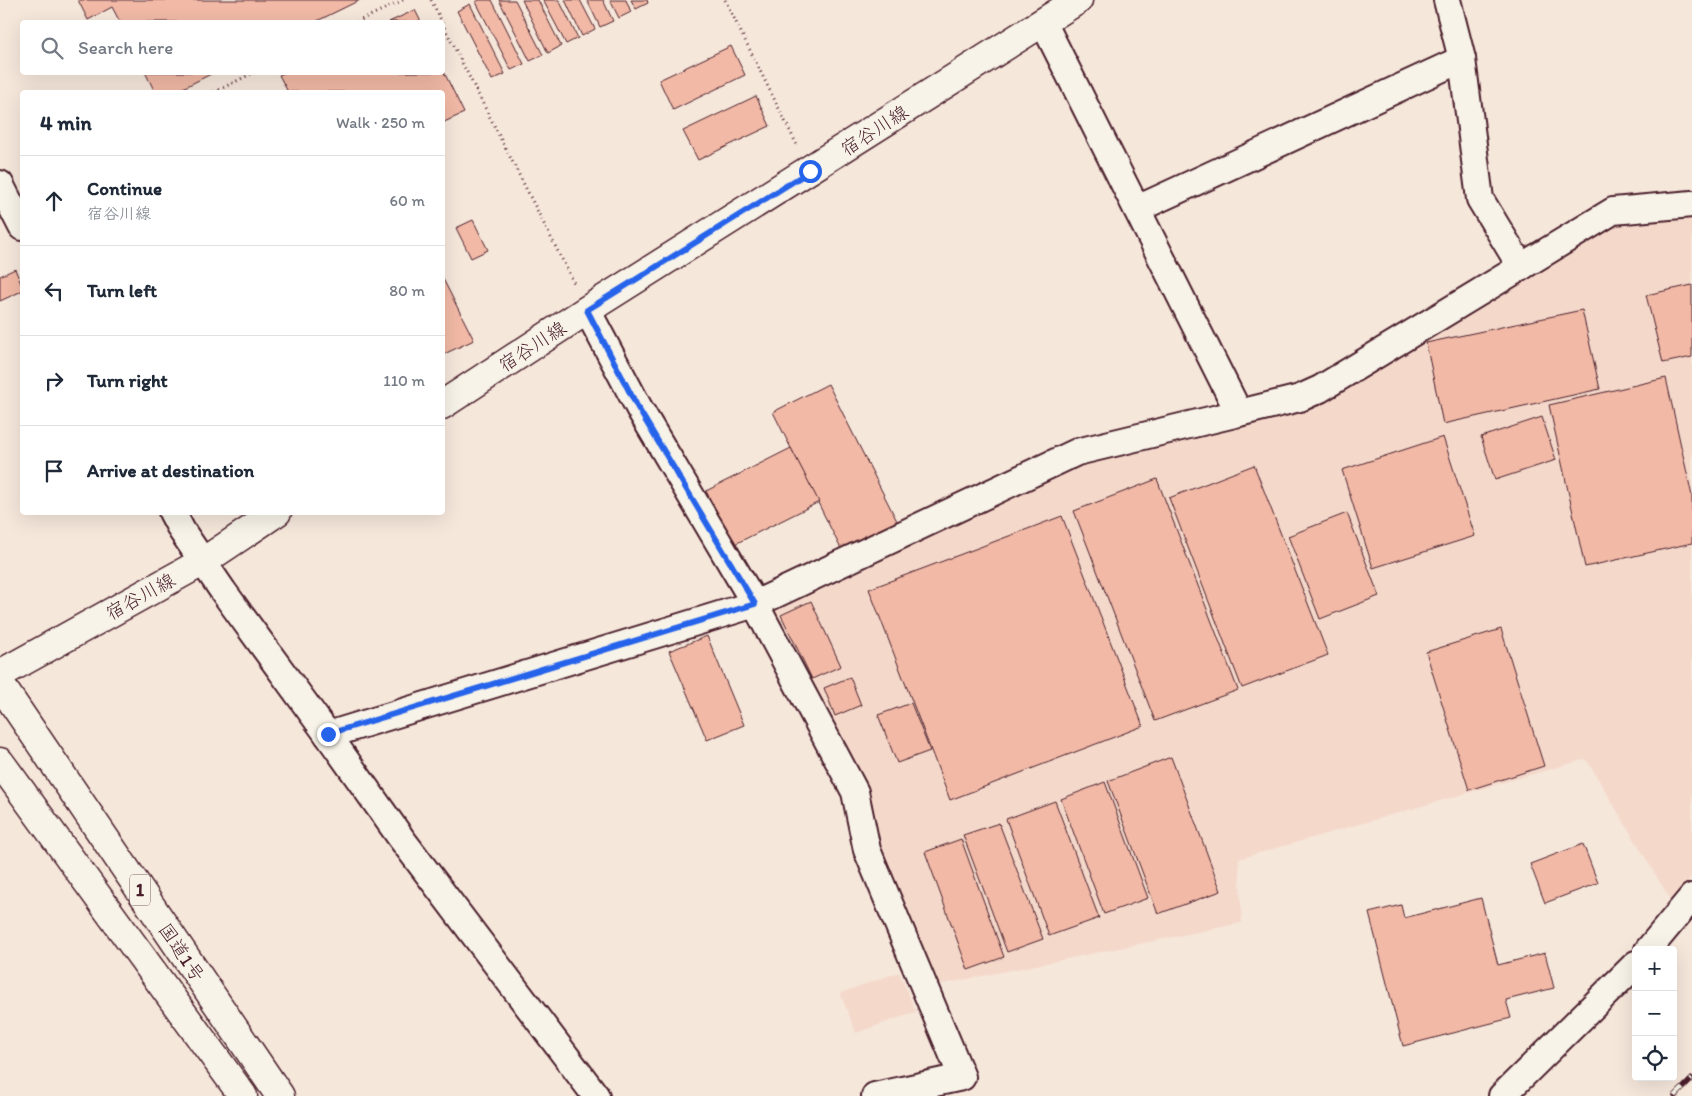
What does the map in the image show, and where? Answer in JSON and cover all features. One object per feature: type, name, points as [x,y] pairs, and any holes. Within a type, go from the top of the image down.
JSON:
[{"type":"main road","name":"宿谷川線","points":[[445,403],[587,310],[810,171],[1078,0]]},
{"type":"main road","name":"宿谷川線","points":[[0,674],[204,561],[273,515]]},
{"type":"main road","name":"国道1号","points":[[0,684],[280,1096]]},
{"type":"main road","name":"国道1号","points":[[0,762],[243,1096]]},
{"type":"street","points":[[1447,0],[1462,59],[1480,199],[1521,267]]},
{"type":"street","points":[[1043,22],[1239,413]]},
{"type":"street","points":[[1137,209],[1462,59]]},
{"type":"street","points":[[0,184],[20,223]]},
{"type":"street","points":[[328,734],[755,604],[1077,452],[1300,398],[1320,389],[1613,212],[1692,204]]},
{"type":"street","points":[[587,310],[638,408],[755,604],[855,792],[867,850],[966,1087],[874,1096]]},
{"type":"street","points":[[174,515],[182,531],[223,591],[328,734],[401,838],[596,1096]]},
{"type":"street","points":[[1651,946],[1692,897]]},
{"type":"street","points":[[1502,1096],[1632,968]]},
{"type":"path","points":[[361,20],[403,0]]},
{"type":"path","points":[[431,0],[441,20]]},
{"type":"path","points":[[725,0],[810,171]]},
{"type":"path","points":[[445,29],[587,310]]},
{"type":"path","points":[[218,90],[249,75]]},
{"type":"shaded area","points":[[1692,211],[1692,876],[1673,904],[1586,759],[1239,859],[1242,923],[934,986],[772,615],[774,605],[1081,458],[1310,407],[1617,218]]},
{"type":"shaded area","points":[[899,972],[916,1012],[856,1033],[840,993]]},
{"type":"building","points":[[78,0],[360,0],[319,20],[119,20],[112,7],[88,20]]},
{"type":"building","points":[[479,0],[492,0],[524,64],[511,70],[476,2]]},
{"type":"building","points":[[499,0],[515,0],[543,55],[530,61]]},
{"type":"building","points":[[522,0],[538,0],[561,46],[548,53]]},
{"type":"building","points":[[543,0],[559,0],[578,38],[566,44]]},
{"type":"building","points":[[565,0],[580,0],[595,29],[582,36]]},
{"type":"building","points":[[587,0],[603,0],[613,21],[600,27]]},
{"type":"building","points":[[610,0],[626,0],[631,12],[619,18]]},
{"type":"building","points":[[631,0],[647,0],[648,3],[636,9]]},
{"type":"building","points":[[470,4],[505,74],[492,80],[457,11]]},
{"type":"building","points":[[415,10],[420,20],[393,20]]},
{"type":"building","points":[[731,46],[745,75],[673,110],[659,80]]},
{"type":"building","points":[[445,74],[464,113],[445,122],[445,90],[287,90],[279,75]]},
{"type":"building","points":[[146,75],[209,75],[179,90],[154,90]]},
{"type":"building","points":[[756,96],[770,126],[698,160],[683,131]]},
{"type":"building","points":[[473,220],[488,250],[471,258],[456,228]]},
{"type":"building","points":[[15,269],[20,281],[20,292],[0,301],[0,276]]},
{"type":"building","points":[[445,283],[474,340],[445,354]]},
{"type":"building","points":[[1692,285],[1692,357],[1663,363],[1646,295]]},
{"type":"building","points":[[1582,310],[1600,389],[1443,424],[1426,343]]},
{"type":"building","points":[[1666,378],[1692,496],[1692,543],[1585,567],[1549,405]]},
{"type":"building","points":[[828,384],[898,523],[842,551],[773,412]]},
{"type":"building","points":[[1542,417],[1556,460],[1495,480],[1481,437]]},
{"type":"building","points":[[1443,437],[1475,536],[1373,568],[1342,470]]},
{"type":"building","points":[[791,448],[819,502],[733,545],[706,491]]},
{"type":"building","points":[[1254,465],[1328,655],[1242,688],[1169,498]]},
{"type":"building","points":[[1157,479],[1238,690],[1155,721],[1074,511]]},
{"type":"building","points":[[1347,513],[1379,596],[1320,619],[1288,536]]},
{"type":"building","points":[[1062,516],[1143,726],[950,800],[869,589]]},
{"type":"building","points":[[811,601],[841,666],[812,679],[781,615]]},
{"type":"building","points":[[1501,629],[1544,766],[1469,790],[1426,652]]},
{"type":"building","points":[[707,636],[744,725],[707,740],[669,651]]},
{"type":"building","points":[[850,677],[861,705],[835,716],[824,688]]},
{"type":"building","points":[[911,703],[930,751],[897,763],[878,715]]},
{"type":"building","points":[[1171,757],[1221,891],[1158,914],[1108,781]]},
{"type":"building","points":[[1105,782],[1148,898],[1104,914],[1061,799]]},
{"type":"building","points":[[1055,801],[1099,918],[1049,936],[1006,819]]},
{"type":"building","points":[[999,823],[1043,939],[1007,952],[963,835]]},
{"type":"building","points":[[961,839],[1004,957],[968,970],[925,852]]},
{"type":"building","points":[[1583,844],[1598,883],[1545,903],[1530,864]]},
{"type":"building","points":[[1481,898],[1498,965],[1545,953],[1554,988],[1506,1000],[1511,1018],[1403,1046],[1369,913],[1401,905],[1404,918]]},
{"type":"railway","points":[[1675,1096],[1692,1079]]},
{"type":"route","points":[[328,734],[755,604],[638,408],[587,310],[810,171]]}]
